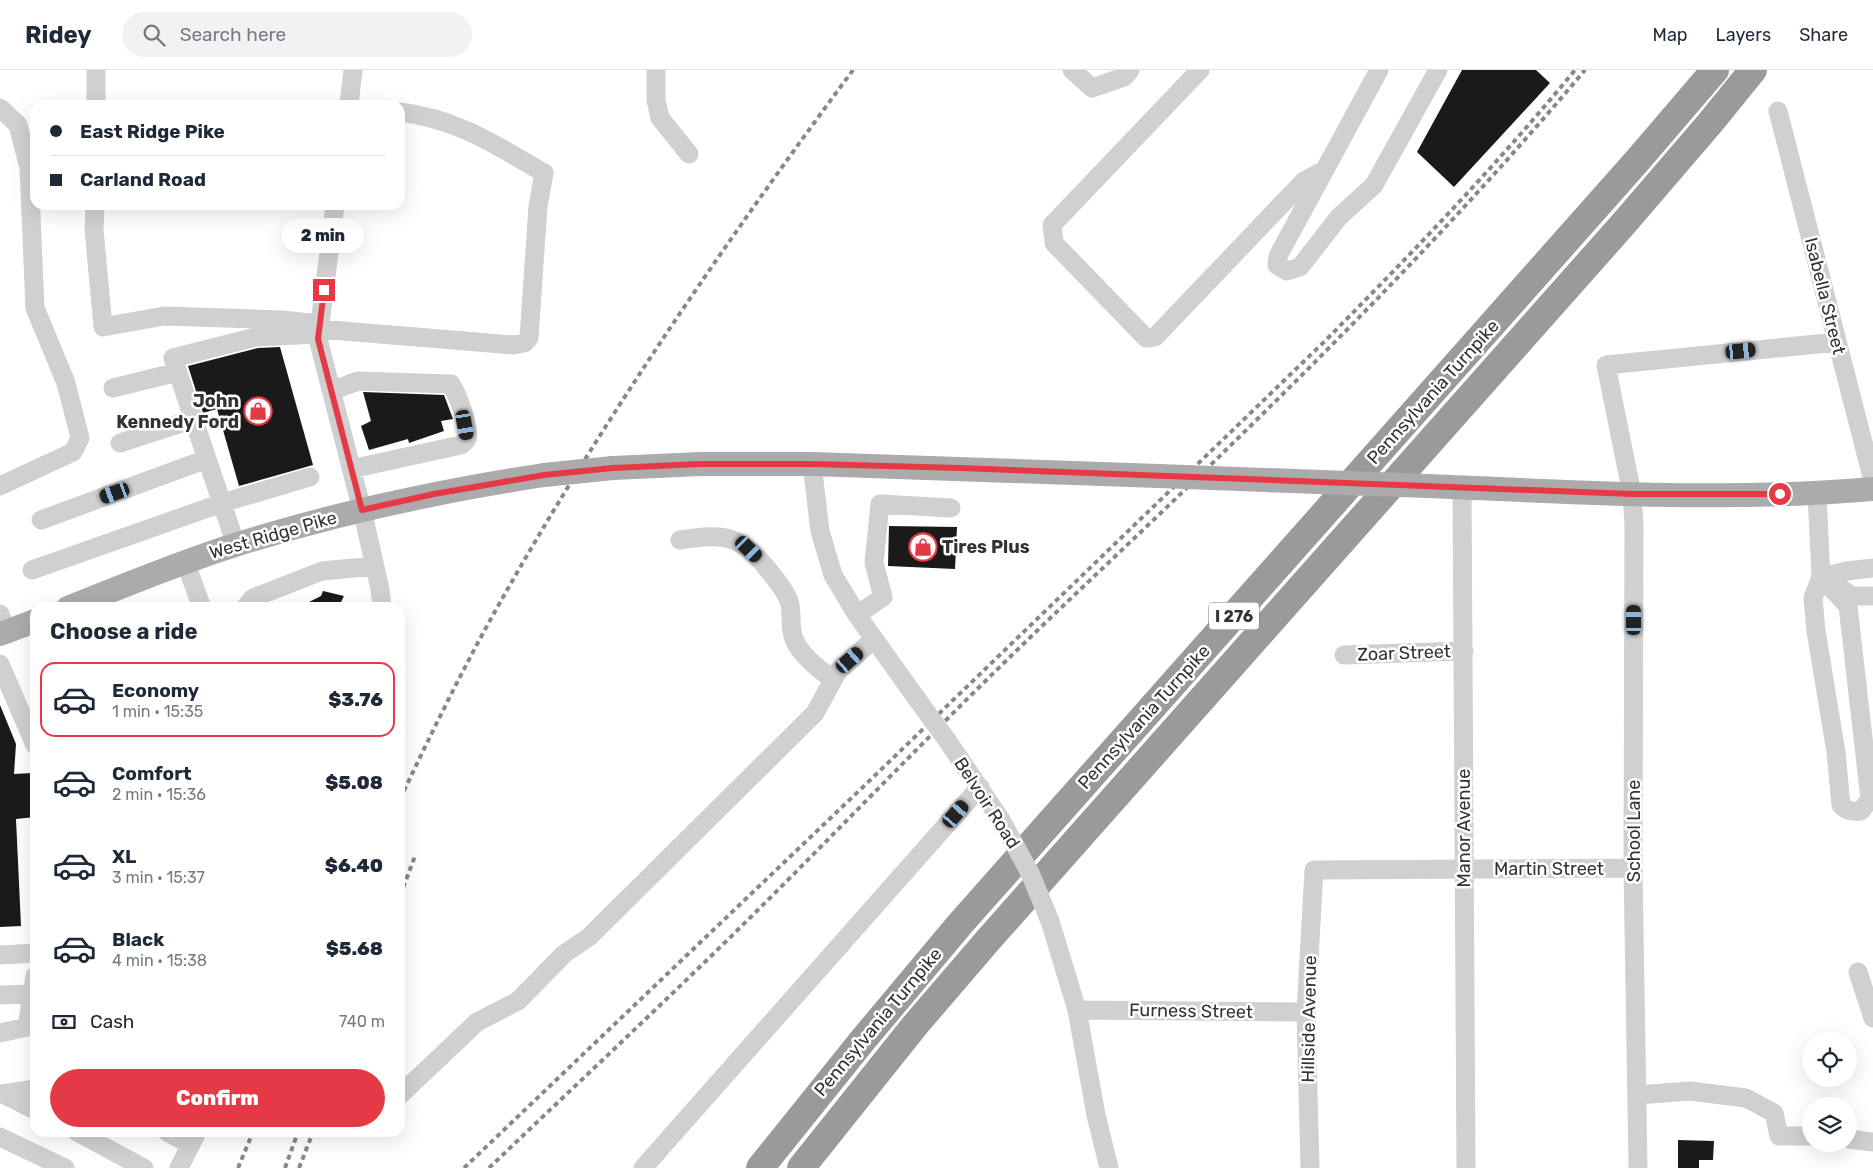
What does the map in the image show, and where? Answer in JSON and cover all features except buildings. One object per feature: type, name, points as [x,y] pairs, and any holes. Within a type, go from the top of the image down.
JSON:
[{"type":"highway","name":"Pennsylvania Turnpike","points":[[760,1168],[862,1041],[960,924],[1604,199],[1715,70]]},
{"type":"highway","name":"Pennsylvania Turnpike","points":[[801,1168],[916,1024],[989,939],[1625,222],[1753,70]]},
{"type":"main road","name":"West Ridge Pike","points":[[104,601],[185,562],[236,545],[362,510],[434,494],[544,475],[613,468],[700,464],[812,464],[1632,494],[1816,494],[1873,489]]},
{"type":"main road","points":[[2,627],[30,622]]},
{"type":"street","points":[[96,70],[96,100]]},
{"type":"street","points":[[350,100],[353,70]]},
{"type":"street","points":[[656,70],[656,100],[660,118],[689,154]]},
{"type":"street","points":[[1072,70],[1092,88],[1124,77],[1130,70]]},
{"type":"street","points":[[1200,70],[1052,225],[1054,243],[1146,338],[1155,337],[1304,181],[1324,170]]},
{"type":"street","points":[[1379,70],[1278,256],[1277,265],[1287,271],[1300,267],[1339,217],[1374,185],[1438,70]]},
{"type":"street","points":[[0,108],[18,124],[29,168],[30,191]]},
{"type":"street","name":"Isabella Street","points":[[1778,111],[1873,480]]},
{"type":"street","points":[[95,210],[94,229],[104,327],[164,316],[282,320],[319,329],[513,345],[524,342],[529,338],[538,206],[544,173],[489,141],[450,123],[405,113]]},
{"type":"street","points":[[0,486],[72,452],[80,438],[66,384],[35,308],[31,210]]},
{"type":"street","points":[[334,210],[318,339],[362,510],[381,602]]},
{"type":"street","points":[[236,545],[173,358],[256,337],[319,329]]},
{"type":"street","name":"School Lane","points":[[1638,1168],[1634,868],[1634,525],[1632,494],[1606,365],[1837,342]]},
{"type":"street","points":[[113,388],[178,372]]},
{"type":"street","points":[[331,391],[358,381],[451,384],[458,396],[467,436],[467,440],[462,445],[351,469]]},
{"type":"street","points":[[120,443],[194,419]]},
{"type":"street","points":[[41,520],[207,459]]},
{"type":"street","name":"Belvoir Road","points":[[812,464],[820,531],[826,556],[842,592],[980,787],[1030,872],[1050,921],[1076,1010],[1096,1115],[1109,1168]]},
{"type":"street","points":[[32,570],[222,504],[310,477]]},
{"type":"street","name":"Manor Avenue","points":[[1462,487],[1466,1168]]},
{"type":"street","points":[[1816,494],[1822,577],[1813,598],[1816,631],[1836,752],[1840,805],[1847,810],[1855,812],[1861,810],[1870,799],[1848,606],[1822,577]]},
{"type":"street","points":[[857,615],[883,597],[874,563],[880,504],[951,508]]},
{"type":"street","points":[[680,540],[720,536],[742,544],[749,549],[776,580],[789,599],[792,613],[792,631],[796,643],[816,666],[834,680]]},
{"type":"street","points":[[185,562],[200,602]]},
{"type":"street","points":[[249,602],[253,598],[322,571],[374,566]]},
{"type":"street","points":[[1822,577],[1847,571],[1873,568]]},
{"type":"street","points":[[1822,577],[1852,596],[1873,596]]},
{"type":"street","points":[[405,1090],[477,1022],[518,1001],[564,954],[589,937],[815,713],[838,671],[874,639]]},
{"type":"street","name":"Zoar Street","points":[[1344,655],[1464,651]]},
{"type":"street","points":[[0,664],[5,688],[30,736]]},
{"type":"street","points":[[643,1168],[980,787]]},
{"type":"street","name":"Martin Street","points":[[1314,870],[1634,868]]},
{"type":"street","name":"Hillside Avenue","points":[[1310,1168],[1306,1012],[1314,870]]},
{"type":"street","points":[[0,955],[30,953]]},
{"type":"street","points":[[1858,972],[1873,1018]]},
{"type":"street","points":[[0,995],[30,986]]},
{"type":"street","points":[[0,1033],[27,1027],[30,1009]]},
{"type":"street","name":"Furness Street","points":[[1076,1010],[1306,1012]]},
{"type":"street","points":[[2,1094],[30,1090]]},
{"type":"street","points":[[1637,1095],[1690,1091],[1746,1098],[1774,1113],[1779,1136],[1802,1136]]},
{"type":"street","points":[[2,1094],[30,1108]]},
{"type":"street","points":[[0,1137],[65,1168]]},
{"type":"street","points":[[86,1137],[144,1168]]},
{"type":"street","points":[[179,1168],[194,1139]]},
{"type":"street","points":[[1857,1140],[1873,1142]]},
{"type":"railway","points":[[405,789],[449,698],[488,624],[583,463],[669,329],[760,198],[853,70]]},
{"type":"railway","points":[[464,1168],[863,787],[1325,341],[1453,208],[1575,70]]},
{"type":"railway","points":[[489,1168],[709,958],[1039,628],[1205,471],[1324,353],[1501,167],[1585,70]]},
{"type":"railway","points":[[405,883],[415,856]]},
{"type":"railway","points":[[238,1168],[251,1137]]},
{"type":"railway","points":[[285,1168],[296,1137]]},
{"type":"railway","points":[[299,1168],[311,1137]]},
{"type":"place","name":"John Kennedy Ford","points":[[258,411]]},
{"type":"place","name":"Tires Plus","points":[[923,547]]},
{"type":"route","points":[[324,290],[318,339],[362,510],[434,494],[544,475],[613,468],[700,464],[812,464],[960,468],[1632,494],[1780,494]]}]
